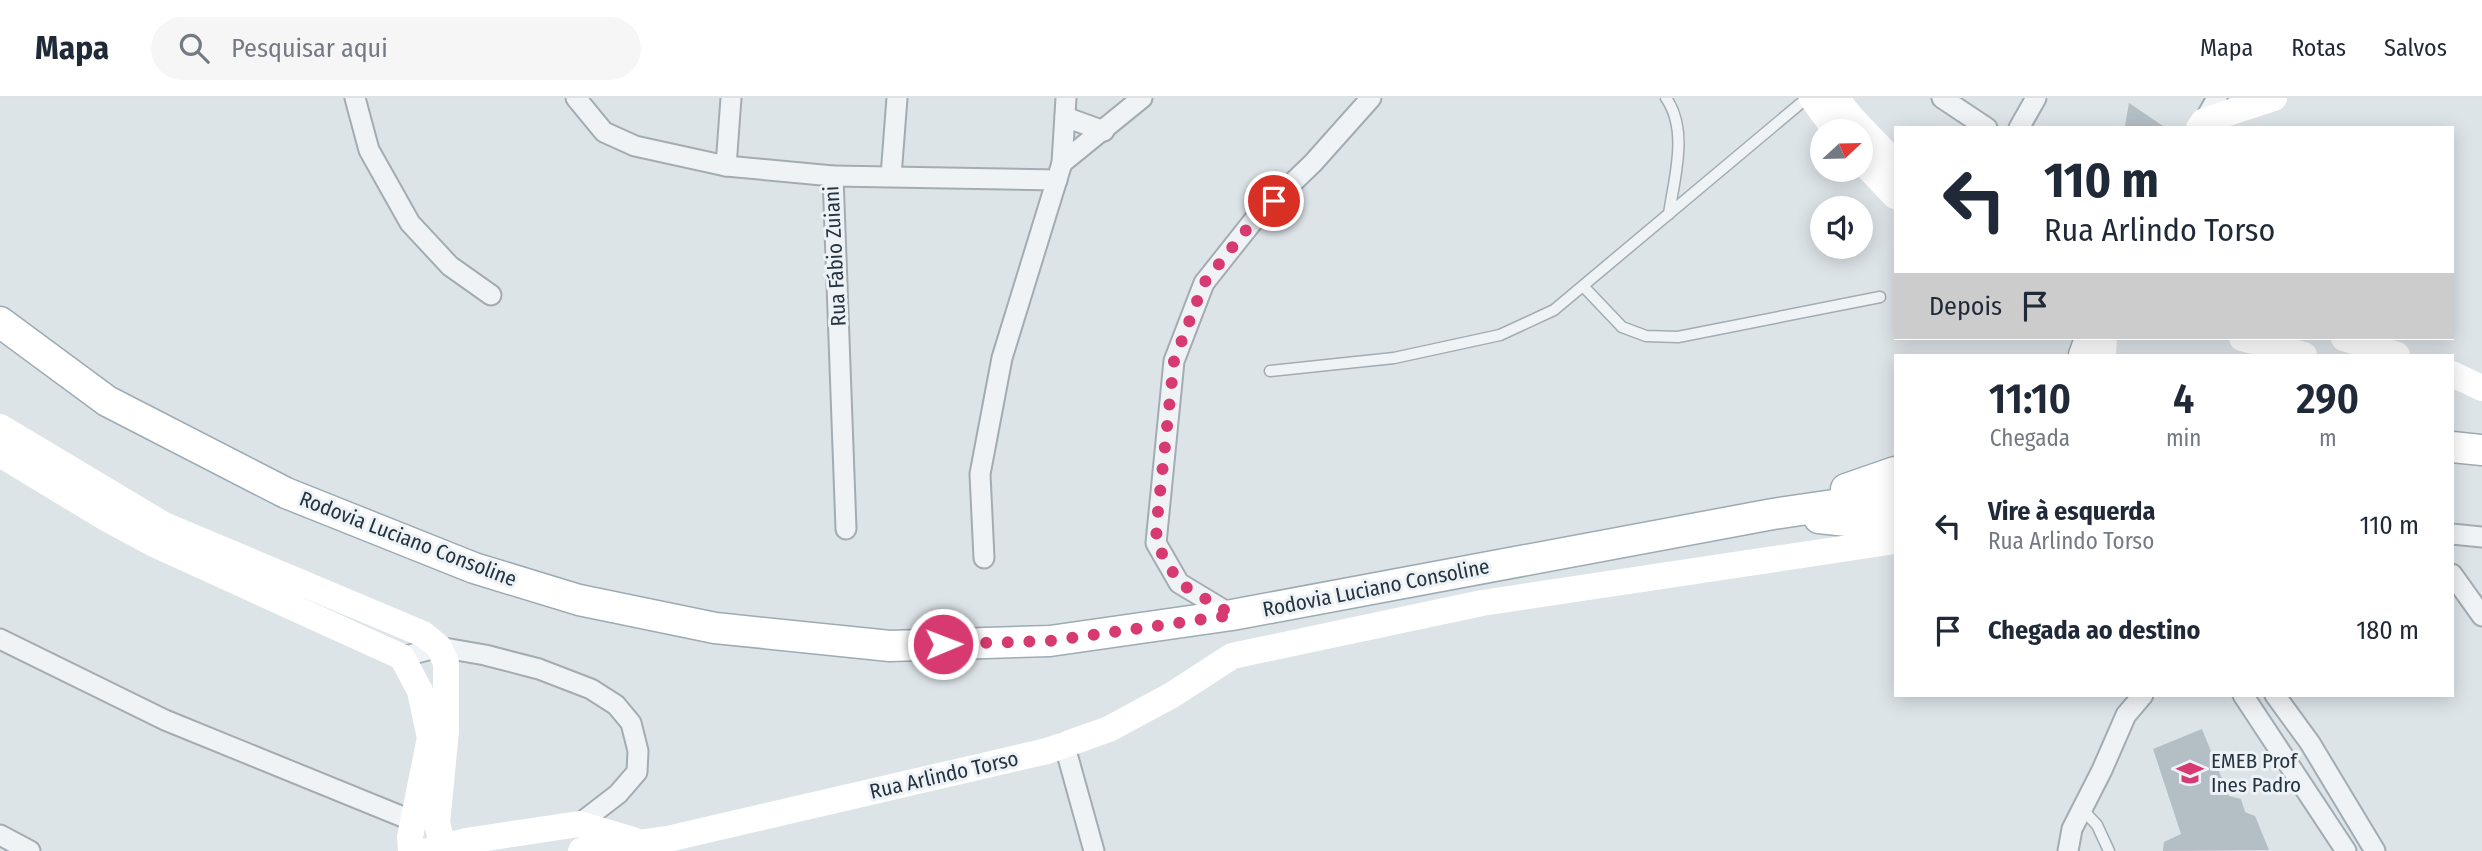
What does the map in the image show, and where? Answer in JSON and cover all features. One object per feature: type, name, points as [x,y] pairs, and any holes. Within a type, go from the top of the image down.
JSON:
[{"type":"main road","points":[[1810,98],[1827,119]]},
{"type":"main road","points":[[1836,98],[1894,162]]},
{"type":"main road","points":[[2206,116],[2274,98]]},
{"type":"main road","points":[[1873,173],[1894,195]]},
{"type":"main road","name":"Rodovia Luciano Consoline","points":[[0,322],[107,401],[286,493],[474,568],[579,600],[715,628],[890,646],[1050,641],[1233,615],[1773,514],[1894,496]]},
{"type":"main road","points":[[2249,340],[2300,354]]},
{"type":"main road","points":[[2350,340],[2395,354]]},
{"type":"main road","points":[[2454,375],[2482,388]]},
{"type":"main road","points":[[0,427],[160,535],[402,657],[420,691],[430,738],[433,839]]},
{"type":"main road","points":[[2454,447],[2482,450]]},
{"type":"main road","points":[[0,454],[104,517],[160,535],[423,634],[439,647],[446,663],[446,731],[433,839]]},
{"type":"main road","points":[[1773,514],[1894,472]]},
{"type":"main road","points":[[1773,514],[1894,526]]},
{"type":"main road","name":"Rua Arlindo Torso","points":[[581,851],[659,844],[1047,751],[1110,729],[1172,695],[1232,656],[1482,603],[1894,541]]},
{"type":"main road","points":[[411,851],[410,837],[433,839],[579,824],[659,844]]},
{"type":"street","points":[[355,98],[369,150],[410,223],[450,266],[491,295]]},
{"type":"street","name":"Rua Fábio Zuiani","points":[[576,98],[604,132],[635,146],[726,166],[833,176],[846,529]]},
{"type":"street","points":[[726,166],[731,98]]},
{"type":"street","points":[[891,176],[897,98]]},
{"type":"street","points":[[833,176],[1059,172],[1142,98]]},
{"type":"street","points":[[1233,615],[1179,583],[1156,543],[1174,361],[1204,283],[1254,220],[1313,163],[1371,98]]},
{"type":"street","points":[[1942,98],[1984,126]]},
{"type":"street","points":[[2020,126],[2035,98]]},
{"type":"street","points":[[984,558],[980,474],[1002,358],[1059,172],[1065,107],[1104,131]]},
{"type":"street","points":[[2454,534],[2482,537]]},
{"type":"street","points":[[2454,577],[2482,616]]},
{"type":"street","points":[[0,639],[165,720],[433,839]]},
{"type":"street","points":[[402,657],[439,647],[485,655],[539,669],[578,684],[616,705],[631,723],[638,751],[637,772],[618,794],[579,824]]},
{"type":"street","points":[[2068,851],[2072,829],[2126,715],[2141,697]]},
{"type":"street","points":[[2126,715],[2150,697]]},
{"type":"street","points":[[2244,697],[2346,851]]},
{"type":"street","points":[[2276,697],[2309,743],[2375,851]]},
{"type":"street","points":[[1064,743],[1094,851]]},
{"type":"street","points":[[0,835],[30,851]]},
{"type":"lane","points":[[1667,98],[1674,109],[1679,138],[1669,214]]},
{"type":"lane","points":[[1270,371],[1394,358],[1500,335],[1554,310],[1810,98]]},
{"type":"lane","points":[[1583,286],[1622,327],[1646,336],[1678,337],[1880,297]]},
{"type":"lane","points":[[2082,808],[2097,825],[2109,851]]},
{"type":"building","points":[[2129,103],[2163,126],[2125,126]]},
{"type":"building","name":"EMEB Prof Ines Padro","points":[[2202,729],[2229,796],[2241,799],[2245,812],[2255,816],[2269,850],[2163,851],[2164,842],[2181,834],[2153,749]]},
{"type":"place","name":"EMEB Prof Ines Padro","points":[[2190,773]]},
{"type":"route","points":[[943,644],[1050,641],[1233,615],[1179,583],[1156,543],[1157,521],[1174,361],[1204,283],[1254,220],[1274,201]]}]
